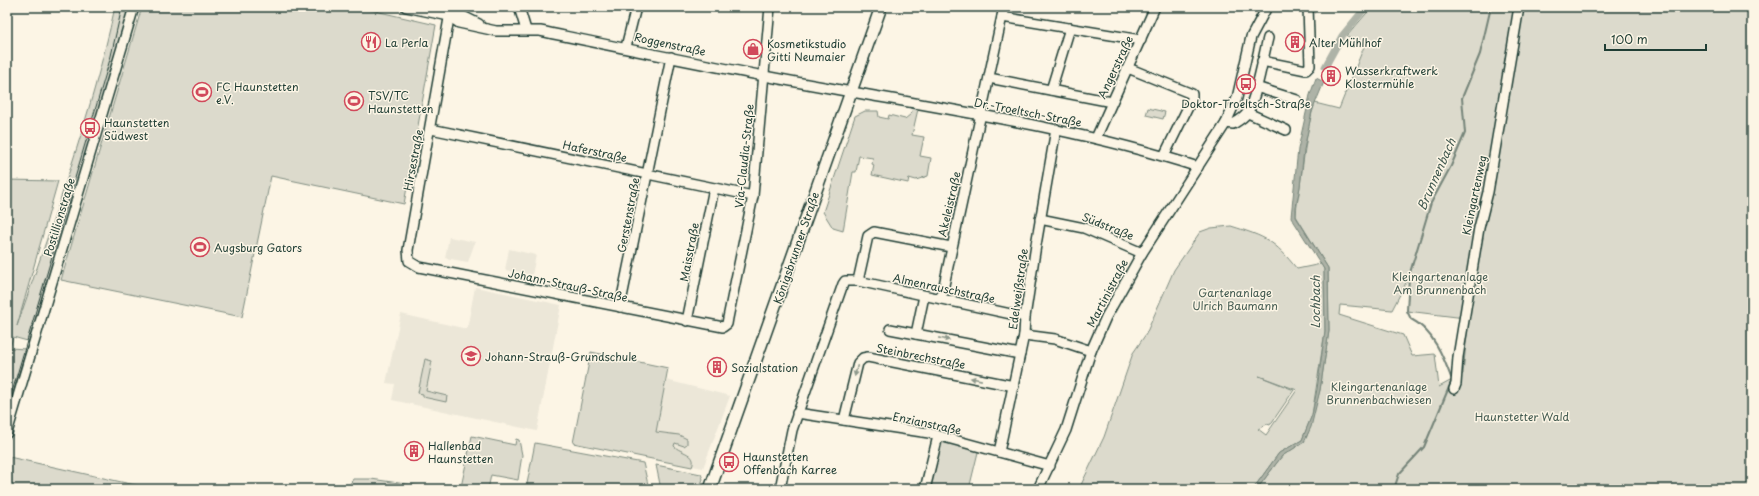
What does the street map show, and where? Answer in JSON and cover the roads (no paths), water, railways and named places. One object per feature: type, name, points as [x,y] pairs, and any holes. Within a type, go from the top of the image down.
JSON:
[{"type":"main road","name":"Königsbrunner Straße","points":[[710,489],[881,7]]},
{"type":"street","name":"Postillionstraße","points":[[7,433],[134,7]]},
{"type":"street","name":"Roggenstraße","points":[[406,7],[450,11],[459,22],[506,32],[526,30],[540,31],[851,92]]},
{"type":"street","points":[[519,7],[526,30]]},
{"type":"street","points":[[626,47],[636,7]]},
{"type":"street","name":"Via-Claudia-Straße","points":[[723,328],[727,324],[753,196],[770,7]]},
{"type":"street","name":"Akeleistraße","points":[[941,299],[951,247],[982,115],[1004,7]]},
{"type":"street","name":"Angerstraße","points":[[1096,138],[1155,7]]},
{"type":"street","name":"Martinistraße","points":[[1038,489],[1050,466],[1069,421],[1091,351],[1106,317],[1142,253],[1226,123],[1237,98],[1251,38],[1267,7]]},
{"type":"street","points":[[1262,61],[1306,70],[1310,66],[1308,7]]},
{"type":"street","name":"Kleingartenweg","points":[[1454,389],[1456,384],[1458,357],[1478,228],[1488,192],[1519,7]]},
{"type":"street","name":"Hirsestraße","points":[[409,261],[408,250],[431,129],[450,11]]},
{"type":"street","points":[[1002,17],[1141,40]]},
{"type":"street","points":[[1051,90],[1070,28]]},
{"type":"street","points":[[1226,123],[1233,124],[1242,119],[1248,113],[1268,38]]},
{"type":"street","name":"Gerstenstraße","points":[[620,307],[671,56]]},
{"type":"street","points":[[1128,68],[1192,94],[1192,99],[1164,156]]},
{"type":"street","points":[[989,78],[1112,102]]},
{"type":"street","points":[[1256,87],[1297,100]]},
{"type":"street","name":"Dr.-Troeltsch-Straße","points":[[851,92],[982,115],[1096,138],[1164,156],[1198,167]]},
{"type":"street","points":[[1248,113],[1286,130]]},
{"type":"street","name":"Haferstraße","points":[[431,129],[753,196]]},
{"type":"street","name":"Edelweißstraße","points":[[999,452],[1024,335],[1025,317],[1040,219],[1056,130]]},
{"type":"street","name":"Maisstraße","points":[[687,321],[714,188]]},
{"type":"street","name":"Südstraße","points":[[1040,219],[1084,228],[1142,253]]},
{"type":"street","points":[[780,489],[792,430],[843,284],[845,281],[850,280],[858,282],[868,236],[874,232],[951,247]]},
{"type":"street","name":"Johann-Strauß-Straße","points":[[409,261],[419,267],[723,328]]},
{"type":"street","name":"Almenrauschstraße","points":[[858,282],[1025,317]]},
{"type":"street","points":[[916,334],[924,296]]},
{"type":"street","points":[[890,329],[1020,354]]},
{"type":"street","points":[[1024,335],[1055,339],[1091,351]]},
{"type":"street","name":"Steinbrechstraße","points":[[844,420],[858,363],[863,358],[1014,386]]},
{"type":"street","name":"Enzianstraße","points":[[798,413],[938,436],[1050,466]]},
{"type":"street","points":[[925,489],[938,436]]},
{"type":"waterway","name":"Lochbach","points":[[1325,67],[1342,36],[1366,7]]},
{"type":"waterway","name":"Brunnenbach","points":[[1394,489],[1399,474],[1424,447],[1452,380],[1432,337],[1426,330],[1411,319],[1407,311],[1409,276],[1431,203],[1451,166],[1465,133],[1462,98],[1480,54],[1491,7]]},
{"type":"tram line","points":[[7,409],[111,56],[122,7]]},
{"type":"place","name":"La Perla","points":[[371,42]]},
{"type":"place","name":"Alter Mühlhof","points":[[1295,42]]},
{"type":"place","name":"Kosmetikstudio Gitti Neumaier","points":[[753,49]]},
{"type":"place","name":"Wasserkraftwerk Klostermühle","points":[[1331,76]]},
{"type":"place","name":"Doktor-Troeltsch-Straße","points":[[1246,84]]},
{"type":"place","name":"FC Haunstetten e.V.","points":[[202,92]]},
{"type":"place","name":"TSV/TC Haunstetten","points":[[354,101]]},
{"type":"place","name":"Haunstetten Südwest","points":[[90,128]]},
{"type":"place","name":"Augsburg Gators","points":[[200,247]]},
{"type":"place","name":"Johann-Strauß-Grundschule","points":[[471,356]]},
{"type":"place","name":"Sozialstation","points":[[717,367]]},
{"type":"place","name":"Hallenbad Haunstetten","points":[[414,451]]},
{"type":"place","name":"Haunstetten Offenbach Karree","points":[[729,462]]},
{"type":"park label","name":"Kleingartenanlage Am Brunnenbach","points":[[1440,282]]},
{"type":"park label","name":"Gartenanlage Ulrich Baumann","points":[[1235,298]]},
{"type":"park label","name":"Kleingartenanlage Brunnenbachwiesen","points":[[1379,392]]},
{"type":"park label","name":"Haunstetter Wald","points":[[1522,416]]}]
